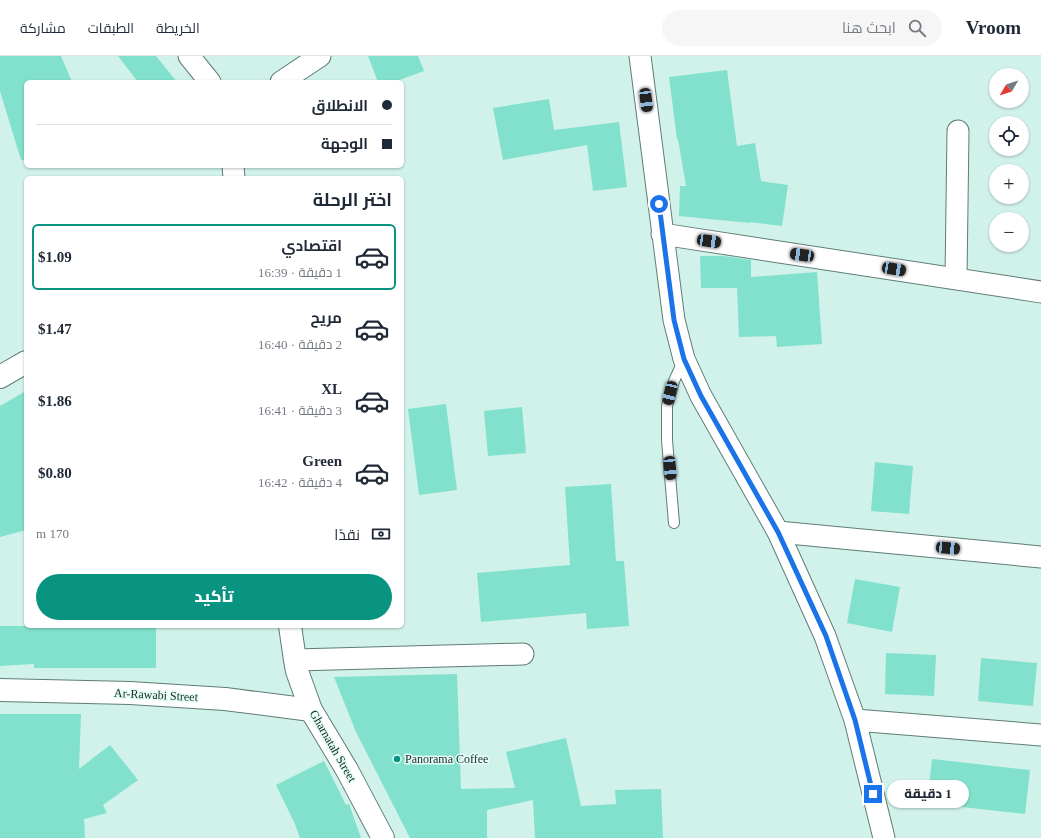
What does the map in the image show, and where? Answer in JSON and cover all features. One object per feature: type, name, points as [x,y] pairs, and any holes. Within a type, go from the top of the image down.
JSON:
[{"type":"street","points":[[189,56],[208,80]]},
{"type":"street","points":[[284,80],[320,56]]},
{"type":"street","points":[[640,56],[674,320],[684,359],[701,396],[778,532],[826,636],[855,720],[884,838]]},
{"type":"street","points":[[956,278],[958,131]]},
{"type":"street","points":[[662,234],[1041,292]]},
{"type":"street","points":[[0,377],[24,363]]},
{"type":"street","points":[[778,532],[1041,556]]},
{"type":"street","name":"Gharnatah Street","points":[[290,628],[294,660],[311,710],[347,770],[383,838]]},
{"type":"street","points":[[294,660],[523,654]]},
{"type":"street","name":"Ar-Rawabi Street","points":[[0,690],[130,693],[225,699],[311,710]]},
{"type":"street","points":[[855,720],[1041,734]]},
{"type":"lane","points":[[674,523],[667,440],[667,406],[674,381],[684,359]]},
{"type":"building","points":[[0,56],[61,56],[71,80],[24,80],[24,160],[21,160],[0,91]]},
{"type":"building","points":[[118,56],[156,56],[175,80],[136,80]]},
{"type":"building","points":[[368,56],[418,56],[424,71],[399,80],[377,80]]},
{"type":"building","points":[[727,70],[737,146],[755,143],[761,181],[788,185],[782,226],[679,216],[680,186],[686,186],[677,139],[669,77]]},
{"type":"building","points":[[549,99],[554,130],[619,122],[627,187],[593,191],[587,145],[503,160],[493,108]]},
{"type":"building","points":[[700,256],[724,256],[751,260],[751,277],[817,272],[822,344],[777,347],[776,336],[739,337],[737,288],[701,288]]},
{"type":"building","points":[[24,392],[24,531],[0,537],[0,406]]},
{"type":"building","points":[[446,404],[457,490],[419,495],[408,409]]},
{"type":"building","points":[[522,407],[526,453],[488,456],[484,411]]},
{"type":"building","points":[[875,462],[913,466],[909,514],[871,511]]},
{"type":"building","points":[[611,484],[616,561],[624,561],[629,626],[587,629],[586,613],[481,622],[477,573],[570,565],[565,487]]},
{"type":"building","points":[[855,579],[900,587],[892,632],[847,623]]},
{"type":"building","points":[[0,626],[24,626],[24,628],[156,628],[156,668],[34,668],[34,664],[0,666]]},
{"type":"building","points":[[886,653],[936,655],[934,696],[885,694]]},
{"type":"building","points":[[981,658],[1037,663],[1033,706],[978,701]]},
{"type":"building","points":[[457,674],[461,789],[515,788],[506,752],[566,738],[581,806],[616,804],[615,790],[661,789],[663,838],[535,838],[533,800],[487,810],[487,838],[410,838],[356,732],[334,677]]},
{"type":"building","points":[[0,714],[81,714],[79,769],[110,745],[138,780],[103,805],[107,813],[84,819],[85,838],[0,838]]},
{"type":"building","points":[[932,759],[1030,770],[1025,814],[927,803]]},
{"type":"building","points":[[324,761],[346,805],[349,804],[361,838],[300,838],[295,824],[276,785]]},
{"type":"place","name":"Panorama Coffee","points":[[397,759]]},
{"type":"route","points":[[659,204],[674,320],[684,359],[701,396],[778,532],[826,636],[855,720],[873,794]]}]
